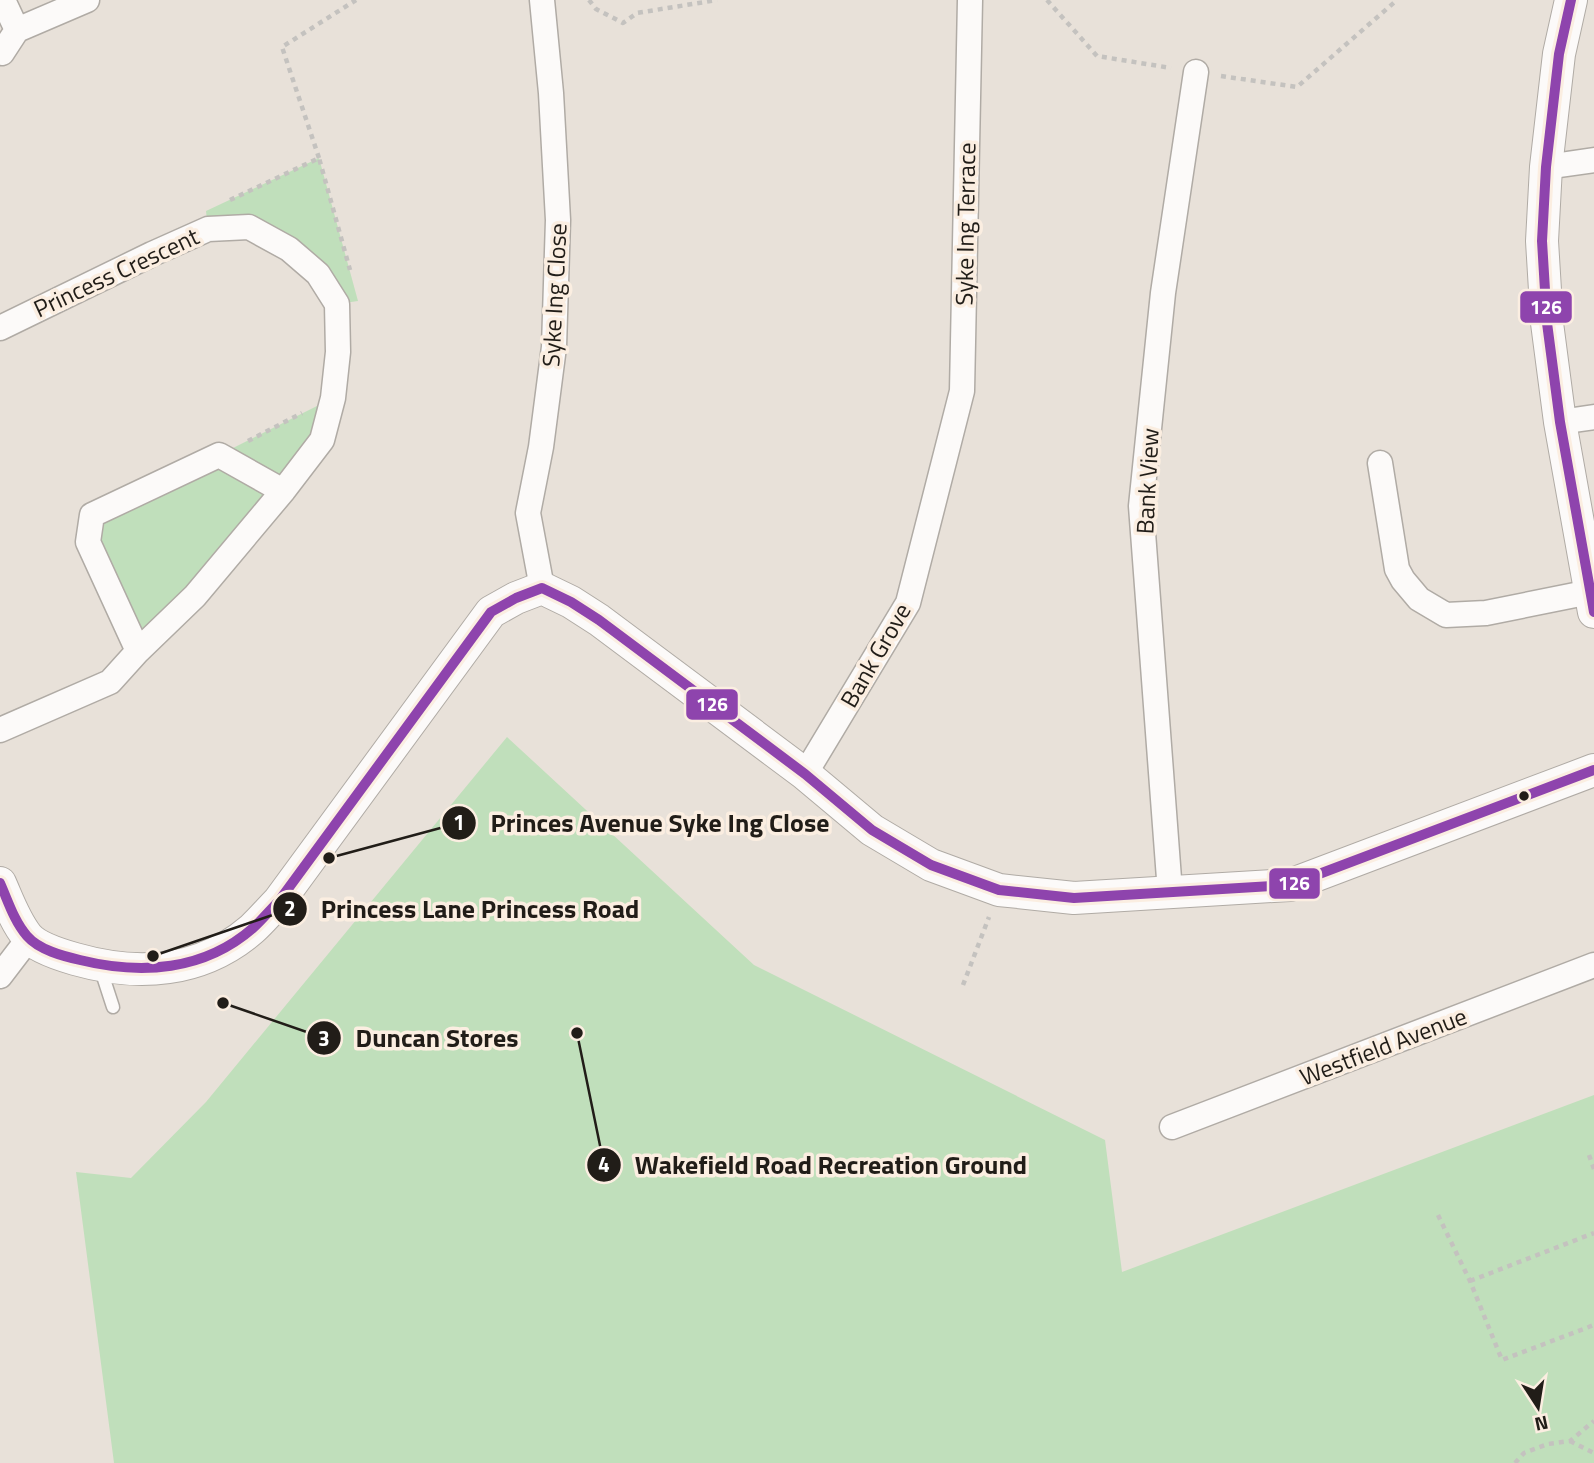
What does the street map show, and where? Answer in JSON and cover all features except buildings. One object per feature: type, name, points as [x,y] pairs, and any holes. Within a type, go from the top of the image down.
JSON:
[{"type":"street","points":[[2,0],[17,30]]},
{"type":"street","points":[[2,53],[17,30],[87,0]]},
{"type":"street","name":"Syke Ing Close","points":[[542,0],[551,93],[558,220],[554,347],[541,447],[528,513],[542,588]]},
{"type":"street","name":"Syke Ing Terrace","points":[[947,447],[962,391],[970,0]]},
{"type":"street","points":[[1380,463],[1397,569],[1419,599],[1447,615],[1592,602],[1560,422],[1547,323],[1542,241],[1546,167],[1559,54],[1571,0]]},
{"type":"street","name":"Bank View","points":[[1170,892],[1142,506],[1163,293],[1196,72]]},
{"type":"street","points":[[1546,167],[1594,160]]},
{"type":"street","name":"Princess Crescent","points":[[0,328],[208,229],[249,227],[289,249],[318,274],[337,304],[338,352],[333,398],[322,440],[195,596],[110,682],[0,730]]},
{"type":"street","points":[[1560,422],[1594,416]]},
{"type":"street","name":"Bank Grove","points":[[805,775],[908,603],[947,447]]},
{"type":"street","points":[[138,652],[88,542],[92,515],[219,455],[283,491]]},
{"type":"street","points":[[0,883],[29,939],[56,953],[124,969],[157,969],[193,963],[219,951],[252,929],[279,901],[491,612],[542,588],[571,601],[599,620],[805,775],[872,830],[932,865],[999,890],[1074,898],[1290,886],[1594,770]]},
{"type":"street","points":[[0,976],[29,939]]},
{"type":"street","name":"Westfield Avenue","points":[[1172,1126],[1594,965]]},
{"type":"lane","points":[[100,965],[113,1007]]},
{"type":"path","points":[[351,275],[319,158],[282,47],[356,0]]},
{"type":"path","points":[[589,0],[596,9],[623,23],[637,13],[717,0]]},
{"type":"path","points":[[1047,0],[1097,56],[1297,87],[1398,0]]},
{"type":"path","points":[[208,229],[206,211],[319,158]]},
{"type":"path","points":[[219,455],[333,398]]},
{"type":"path","points":[[963,985],[999,890]]},
{"type":"path","points":[[1589,1155],[1594,1169]]},
{"type":"path","points":[[1438,1215],[1502,1360],[1594,1325]]},
{"type":"path","points":[[1469,1281],[1594,1233]]},
{"type":"path","points":[[1515,1463],[1524,1453],[1548,1444],[1570,1441],[1594,1421]]},
{"type":"path","points":[[1570,1441],[1594,1453]]},
{"type":"green space","points":[[319,158],[358,301],[337,304],[289,249],[208,229],[206,211]]},
{"type":"green space","points":[[333,398],[322,440],[138,651],[92,515]]},
{"type":"green space","points":[[507,737],[754,965],[1105,1140],[1122,1272],[1594,1095],[1594,1463],[114,1463],[76,1172],[131,1178],[206,1102]]},
{"type":"transit line","name":"126","points":[[1571,0],[1559,54],[1546,167],[1542,241],[1547,323],[1560,422],[1594,612]]},
{"type":"transit line","name":"126","points":[[0,883],[22,930],[32,941],[59,954],[103,965],[149,968],[193,961],[214,953],[253,928],[279,901],[491,612],[542,588],[599,620],[805,774],[872,830],[931,865],[999,890],[1074,898],[1290,885],[1594,770]]},
{"type":"place","name":"Princes Avenue Syke Ing Close","points":[[329,858]]},
{"type":"place","name":"Princess Lane Princess Road","points":[[153,956]]},
{"type":"place","name":"Duncan Stores","points":[[223,1003]]},
{"type":"place","name":"Wakefield Road Recreation Ground","points":[[577,1033]]}]
